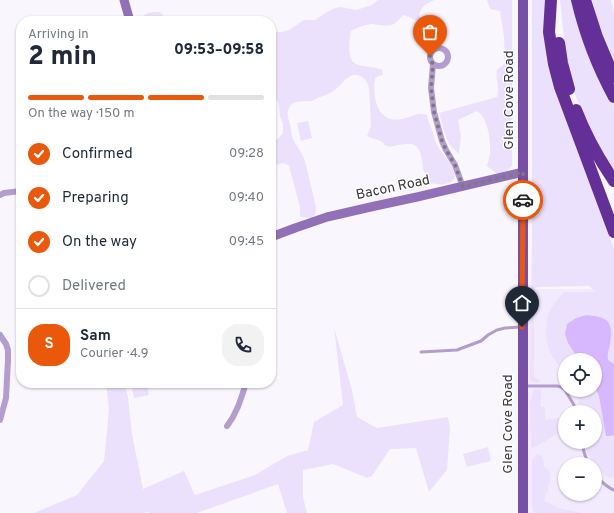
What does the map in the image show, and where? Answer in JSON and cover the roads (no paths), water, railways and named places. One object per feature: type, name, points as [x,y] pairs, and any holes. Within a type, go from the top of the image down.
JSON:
[{"type":"highway","points":[[552,0],[561,58],[574,105],[592,144],[614,181]]},
{"type":"highway","points":[[552,0],[549,32],[554,64],[560,87],[614,232]]},
{"type":"highway","points":[[577,0],[584,29],[593,54],[614,96]]},
{"type":"highway","points":[[585,0],[597,36],[614,77]]},
{"type":"main road","name":"Glen Cove Road","points":[[522,513],[523,0]]},
{"type":"street","points":[[124,0],[129,16]]},
{"type":"street","points":[[433,64],[431,88],[434,112],[442,141],[455,165],[463,187]]},
{"type":"street","name":"Bacon Road","points":[[276,235],[328,217],[523,172]]},
{"type":"street","points":[[0,195],[16,192]]},
{"type":"street","points":[[0,335],[8,350],[6,398],[0,420]]},
{"type":"street","points":[[227,426],[238,408],[244,388]]},
{"type":"lane","points":[[421,352],[457,350],[481,341],[497,330],[522,327]]},
{"type":"lane","points":[[522,386],[558,386]]},
{"type":"lane","points":[[602,482],[614,490]]}]
